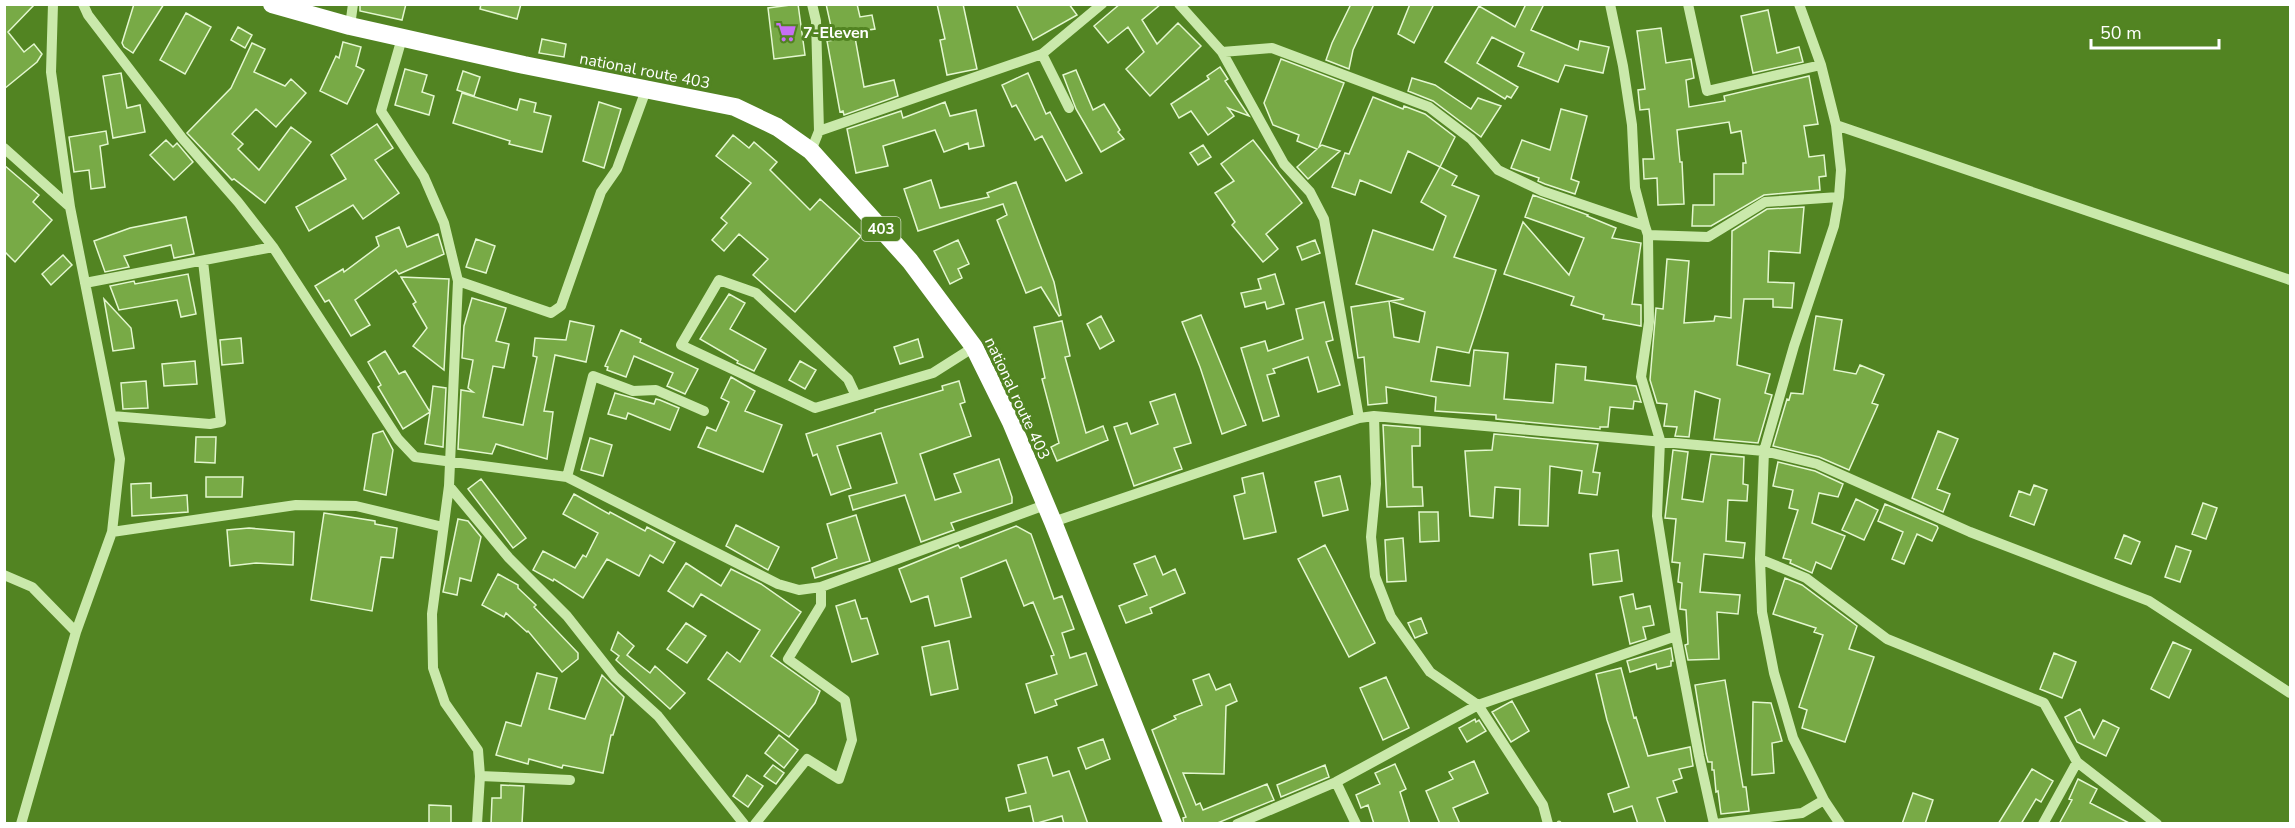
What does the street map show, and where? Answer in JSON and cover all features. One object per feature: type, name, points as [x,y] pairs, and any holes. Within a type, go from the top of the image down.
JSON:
[{"type":"highway","name":"national route 403","points":[[272,4],[402,38],[735,107],[777,127],[811,151],[910,261],[974,347],[1011,422],[1053,522],[1173,824]]},
{"type":"street","points":[[21,824],[76,632],[112,532],[120,459],[70,207],[51,72],[53,4]]},
{"type":"street","points":[[82,4],[182,138],[238,202],[273,247],[398,439],[415,457],[567,477],[778,584],[799,590],[821,587],[1045,505]]},
{"type":"street","points":[[350,26],[353,4]]},
{"type":"street","points":[[811,151],[819,131],[816,21],[812,4]]},
{"type":"street","points":[[819,131],[1042,54],[1102,4]]},
{"type":"street","points":[[1179,4],[1222,52],[1284,164],[1310,192],[1324,219],[1359,418]]},
{"type":"street","points":[[1610,4],[1632,125],[1635,188],[1646,230],[1649,322],[1641,377],[1660,440],[1657,516],[1676,636],[1699,756],[1715,824],[1802,813],[1824,800]]},
{"type":"street","points":[[1688,4],[1707,92],[1821,65]]},
{"type":"street","points":[[1799,4],[1821,65],[1836,124],[1841,170],[1834,226],[1794,346],[1764,451],[1762,612],[1774,673],[1794,738],[1824,800],[1840,824]]},
{"type":"street","points":[[402,38],[381,111],[424,177],[444,223],[458,281],[449,486],[432,614],[433,668],[445,703],[478,750],[480,776],[477,824]]},
{"type":"street","points":[[1222,52],[1272,48],[1429,107],[1471,140],[1498,170],[1542,191],[1646,230],[1708,237],[1765,202],[1839,197]]},
{"type":"street","points":[[1042,54],[1069,108]]},
{"type":"street","points":[[458,281],[551,313],[561,306],[601,192],[617,170],[646,90]]},
{"type":"street","points":[[1836,124],[2290,280]]},
{"type":"street","points":[[4,148],[70,207]]},
{"type":"street","points":[[85,283],[273,247]]},
{"type":"street","points":[[112,416],[210,424],[221,422],[203,261]]},
{"type":"street","points":[[856,396],[848,380],[756,293],[719,280],[681,345],[815,408],[856,396],[933,373],[974,347]]},
{"type":"street","points":[[567,477],[592,376],[633,391],[656,390],[704,411]]},
{"type":"street","points":[[1374,416],[1376,484],[1371,537],[1376,576],[1391,617],[1430,672],[1478,705],[1543,805],[1548,824]]},
{"type":"street","points":[[1053,522],[1359,418],[1374,416],[1764,451],[1817,464],[1970,532],[2149,601],[2290,693]]},
{"type":"street","points":[[449,486],[509,558],[567,616],[615,677],[658,716],[744,824]]},
{"type":"street","points":[[112,532],[296,505],[356,506],[443,527]]},
{"type":"street","points":[[1761,558],[1806,578],[1887,639],[2044,703],[2077,762],[2157,824]]},
{"type":"street","points":[[4,575],[32,587],[76,632]]},
{"type":"street","points":[[755,824],[807,759],[839,779],[852,740],[845,700],[789,659],[821,605],[821,587]]},
{"type":"street","points":[[1237,824],[1336,782],[1478,705],[1676,636]]},
{"type":"street","points":[[2043,824],[2077,762]]},
{"type":"street","points":[[480,776],[570,780]]},
{"type":"street","points":[[1336,782],[1356,824]]},
{"type":"building","points":[[4,4],[35,4],[8,32],[24,52],[34,44],[42,54],[37,62],[4,89]]},
{"type":"building","points":[[134,4],[164,4],[133,53],[122,43]]},
{"type":"building","points":[[360,4],[406,4],[402,20],[360,11]]},
{"type":"building","points":[[481,4],[521,4],[517,19],[480,9]]},
{"type":"building","name":"7-Eleven","points":[[798,4],[805,55],[774,59],[768,8]]},
{"type":"building","points":[[826,4],[857,4],[860,17],[872,15],[875,29],[854,32],[864,87],[894,80],[898,96],[844,115],[843,111],[840,112],[827,41],[834,40]]},
{"type":"building","points":[[937,4],[963,4],[977,69],[947,75],[940,40],[945,39]]},
{"type":"building","points":[[1016,4],[1069,4],[1077,15],[1033,40]]},
{"type":"building","points":[[1120,4],[1161,4],[1142,20],[1157,44],[1178,23],[1201,46],[1150,96],[1126,69],[1144,52],[1128,27],[1108,43],[1094,26]]},
{"type":"building","points":[[1351,4],[1374,4],[1353,50],[1349,69],[1326,60]]},
{"type":"building","points":[[1410,4],[1434,4],[1414,43],[1398,34]]},
{"type":"building","points":[[1526,4],[1544,4],[1531,30],[1578,50],[1580,41],[1609,47],[1603,73],[1565,65],[1558,82],[1518,66],[1524,53],[1492,37],[1477,63],[1518,87],[1511,98],[1507,96],[1505,99],[1445,62],[1479,6],[1515,27]]},
{"type":"building","points":[[1768,10],[1777,53],[1799,47],[1803,62],[1753,73],[1741,16]]},
{"type":"building","points":[[186,13],[211,27],[185,74],[160,60]]},
{"type":"building","points":[[238,27],[252,35],[245,48],[231,40]]},
{"type":"building","points":[[1661,28],[1666,63],[1691,59],[1694,78],[1686,80],[1689,107],[1725,101],[1724,96],[1809,76],[1818,124],[1804,126],[1809,157],[1824,155],[1826,176],[1819,177],[1820,190],[1764,195],[1711,226],[1692,226],[1693,205],[1714,205],[1714,174],[1743,174],[1743,163],[1746,163],[1741,131],[1731,133],[1729,122],[1677,130],[1680,162],[1682,162],[1684,204],[1658,205],[1657,178],[1644,179],[1643,159],[1654,159],[1649,109],[1640,110],[1638,90],[1645,89],[1637,31]]},
{"type":"building","points":[[542,39],[566,44],[564,57],[539,53]]},
{"type":"building","points":[[343,42],[361,47],[356,66],[364,70],[347,104],[320,91],[336,56],[339,58]]},
{"type":"building","points":[[252,43],[265,49],[254,72],[285,86],[291,79],[306,93],[276,127],[256,109],[232,134],[243,144],[238,149],[259,170],[291,127],[311,142],[265,203],[234,179],[232,180],[187,133],[231,88]]},
{"type":"building","points":[[1281,59],[1344,83],[1319,147],[1322,145],[1340,151],[1308,179],[1297,167],[1317,149],[1297,141],[1299,135],[1273,125],[1264,103]]},
{"type":"building","points":[[1220,67],[1228,79],[1225,81],[1249,116],[1228,108],[1234,116],[1208,135],[1191,111],[1179,118],[1171,104],[1209,79],[1207,76]]},
{"type":"building","points":[[405,69],[427,75],[422,92],[434,96],[429,115],[395,105]]},
{"type":"building","points":[[1076,70],[1093,110],[1104,104],[1124,139],[1101,152],[1076,109],[1063,75]]},
{"type":"building","points":[[463,71],[480,77],[474,96],[457,90]]},
{"type":"building","points":[[121,73],[127,108],[140,105],[145,132],[113,138],[103,76]]},
{"type":"building","points":[[1028,73],[1046,114],[1050,112],[1082,173],[1066,181],[1042,136],[1035,140],[1016,105],[1012,107],[1002,85]]},
{"type":"building","points":[[1412,78],[1435,85],[1471,109],[1478,98],[1501,106],[1481,137],[1433,101],[1408,91]]},
{"type":"building","points":[[462,93],[517,110],[520,99],[536,103],[534,112],[551,116],[542,152],[509,144],[510,141],[453,123]]},
{"type":"building","points":[[1373,97],[1403,109],[1404,106],[1425,114],[1455,137],[1440,167],[1408,151],[1391,193],[1360,180],[1355,195],[1332,187],[1345,153],[1349,154]]},
{"type":"building","points":[[599,102],[621,109],[604,168],[583,161]]},
{"type":"building","points":[[945,102],[950,116],[976,110],[984,146],[969,149],[968,143],[944,152],[935,130],[883,146],[888,166],[856,173],[847,129],[901,111],[903,118]]},
{"type":"building","points":[[1561,109],[1587,116],[1571,179],[1579,182],[1575,194],[1545,184],[1538,181],[1539,178],[1511,168],[1522,140],[1550,150]]},
{"type":"building","points":[[377,124],[393,148],[375,160],[399,193],[363,219],[353,205],[309,231],[296,207],[346,179],[331,155]]},
{"type":"building","points":[[106,131],[108,144],[100,146],[105,187],[91,189],[89,170],[74,172],[69,137]]},
{"type":"building","points":[[733,135],[749,148],[754,142],[777,162],[770,170],[810,210],[820,199],[861,236],[795,312],[753,275],[768,259],[739,234],[724,251],[712,240],[727,223],[721,218],[751,183],[716,156]]},
{"type":"building","points":[[166,140],[173,147],[177,143],[193,162],[174,180],[150,155]]},
{"type":"building","points":[[1253,140],[1302,203],[1266,234],[1278,249],[1263,262],[1232,225],[1235,222],[1215,193],[1234,181],[1221,164]]},
{"type":"building","points":[[1203,145],[1211,157],[1198,165],[1190,153]]},
{"type":"building","points":[[4,165],[39,195],[33,202],[52,220],[15,262],[4,251]]},
{"type":"building","points":[[1440,167],[1457,176],[1452,185],[1479,196],[1454,257],[1496,270],[1469,353],[1437,347],[1431,381],[1470,386],[1474,350],[1508,353],[1504,399],[1553,403],[1556,364],[1586,367],[1585,380],[1636,386],[1641,402],[1634,401],[1633,409],[1610,407],[1608,427],[1600,427],[1600,429],[1496,419],[1496,415],[1435,411],[1436,397],[1386,387],[1387,403],[1368,405],[1364,357],[1358,358],[1351,307],[1389,301],[1394,337],[1419,342],[1425,312],[1390,301],[1404,299],[1356,284],[1373,230],[1433,250],[1446,216],[1421,202]]},
{"type":"building","points":[[931,180],[940,208],[989,197],[987,193],[1016,182],[1054,282],[1061,315],[1059,316],[1041,287],[1026,293],[997,220],[1007,215],[1003,204],[918,231],[904,189]]},
{"type":"building","points":[[1533,195],[1616,228],[1612,238],[1641,243],[1632,304],[1641,305],[1641,326],[1603,319],[1604,315],[1571,305],[1574,297],[1504,274],[1523,222],[1569,275],[1584,238],[1525,217]]},
{"type":"building","points":[[1804,207],[1800,253],[1769,251],[1768,282],[1794,283],[1792,308],[1773,307],[1773,299],[1744,299],[1737,365],[1770,374],[1765,393],[1772,395],[1758,443],[1714,439],[1720,399],[1695,391],[1689,437],[1675,436],[1677,427],[1664,426],[1667,404],[1657,403],[1650,380],[1656,308],[1663,309],[1667,259],[1689,261],[1684,323],[1714,321],[1715,316],[1731,318],[1732,231],[1767,209]]},
{"type":"building","points":[[186,217],[194,254],[174,258],[171,245],[124,256],[129,267],[105,272],[94,241],[130,228]]},
{"type":"building","points":[[399,227],[407,247],[438,234],[444,254],[399,274],[396,270],[355,300],[370,325],[351,336],[329,300],[325,302],[315,286],[343,269],[344,272],[379,246],[376,237]]},
{"type":"building","points":[[476,239],[495,246],[486,273],[466,267]]},
{"type":"building","points":[[958,240],[969,264],[958,269],[962,278],[950,284],[934,251]]},
{"type":"building","points":[[1315,240],[1320,253],[1302,260],[1297,247]]},
{"type":"building","points":[[63,255],[72,265],[51,285],[42,274]]},
{"type":"building","points":[[188,274],[196,314],[181,317],[177,300],[119,310],[110,286],[134,281],[135,284]]},
{"type":"building","points":[[1275,274],[1284,304],[1267,309],[1265,302],[1245,307],[1241,293],[1261,289],[1258,279]]},
{"type":"building","points":[[401,277],[449,279],[444,370],[413,346],[427,328],[413,304],[416,302]]},
{"type":"building","points":[[729,294],[745,303],[730,329],[766,349],[754,371],[700,339]]},
{"type":"building","points":[[472,298],[506,308],[496,341],[509,344],[504,368],[493,366],[483,417],[523,425],[537,357],[533,356],[535,338],[566,340],[570,321],[594,326],[586,362],[555,355],[544,411],[553,412],[547,459],[496,444],[492,454],[458,449],[461,390],[473,392],[468,388],[473,360],[462,358],[464,326]]},
{"type":"building","points":[[104,299],[131,328],[134,348],[113,351]]},
{"type":"building","points":[[1324,302],[1333,340],[1326,342],[1340,385],[1318,392],[1308,357],[1273,369],[1275,373],[1267,375],[1279,416],[1263,421],[1241,348],[1265,341],[1268,351],[1303,339],[1296,309]]},
{"type":"building","points":[[1201,315],[1246,425],[1222,434],[1200,367],[1182,322]]},
{"type":"building","points":[[1101,316],[1114,341],[1100,349],[1087,324]]},
{"type":"building","points":[[1816,316],[1842,320],[1834,370],[1856,374],[1860,365],[1884,375],[1872,403],[1878,405],[1849,470],[1819,457],[1773,446],[1787,399],[1789,400],[1791,393],[1803,394]]},
{"type":"building","points":[[1062,321],[1070,356],[1065,357],[1086,433],[1103,426],[1108,440],[1057,461],[1051,447],[1059,443],[1042,379],[1045,378],[1034,327]]},
{"type":"building","points":[[621,330],[641,339],[640,342],[698,369],[685,394],[667,386],[673,373],[634,356],[626,377],[607,370],[608,367],[605,366]]},
{"type":"building","points":[[241,338],[243,363],[222,365],[220,340]]},
{"type":"building","points":[[918,339],[923,357],[900,364],[894,347]]},
{"type":"building","points":[[385,351],[399,374],[405,371],[430,412],[403,429],[378,387],[381,385],[368,362]]},
{"type":"building","points":[[195,361],[197,384],[164,386],[162,364]]},
{"type":"building","points":[[800,361],[816,370],[805,389],[789,380]]},
{"type":"building","points":[[731,377],[755,391],[745,411],[782,425],[763,472],[698,447],[707,427],[716,431],[729,402],[721,398]]},
{"type":"building","points":[[146,381],[148,408],[123,409],[121,383]]},
{"type":"building","points":[[959,381],[965,402],[960,404],[971,436],[920,454],[935,500],[961,492],[954,474],[999,459],[1012,503],[951,523],[954,530],[921,542],[905,495],[853,510],[849,496],[897,483],[881,433],[837,446],[851,488],[831,495],[817,454],[813,456],[806,434],[943,390],[942,386]]},
{"type":"building","points":[[433,386],[446,388],[443,447],[425,444]]},
{"type":"building","points":[[615,393],[654,404],[656,399],[679,408],[670,430],[628,413],[626,419],[608,414]]},
{"type":"building","points":[[1175,394],[1191,443],[1174,448],[1182,469],[1134,486],[1114,427],[1127,423],[1131,434],[1158,424],[1150,402]]},
{"type":"building","points":[[1383,425],[1420,428],[1420,446],[1412,446],[1413,487],[1422,487],[1423,506],[1387,507]]},
{"type":"building","points":[[383,431],[393,450],[386,495],[364,490],[373,434]]},
{"type":"building","points":[[1938,431],[1958,439],[1937,489],[1950,494],[1943,512],[1912,498]]},
{"type":"building","points":[[1494,434],[1598,444],[1593,472],[1600,473],[1597,495],[1579,493],[1582,471],[1550,466],[1548,526],[1519,525],[1520,489],[1495,487],[1493,518],[1470,516],[1465,451],[1492,450]]},
{"type":"building","points":[[196,437],[216,437],[215,463],[195,462]]},
{"type":"building","points":[[590,438],[612,445],[603,476],[581,470]]},
{"type":"building","points":[[1673,450],[1688,452],[1682,499],[1703,502],[1711,454],[1744,457],[1743,484],[1748,485],[1747,501],[1728,500],[1726,541],[1745,543],[1743,558],[1704,554],[1700,592],[1740,595],[1738,614],[1717,612],[1719,659],[1688,660],[1685,645],[1688,644],[1686,610],[1680,609],[1682,583],[1678,582],[1680,563],[1672,562],[1676,519],[1665,518]]},
{"type":"building","points":[[1778,462],[1815,471],[1843,484],[1838,497],[1819,493],[1812,523],[1845,536],[1831,569],[1816,562],[1812,573],[1790,563],[1791,560],[1783,558],[1798,510],[1789,508],[1793,490],[1773,486]]},
{"type":"building","points":[[1263,473],[1276,532],[1244,539],[1234,496],[1245,493],[1242,478]]},
{"type":"building","points":[[1340,476],[1348,510],[1323,516],[1315,482]]},
{"type":"building","points":[[206,477],[243,477],[242,497],[206,497]]},
{"type":"building","points":[[481,479],[526,538],[513,548],[468,489]]},
{"type":"building","points":[[151,483],[151,498],[187,495],[188,512],[132,516],[131,484]]},
{"type":"building","points":[[2034,485],[2047,490],[2034,525],[2010,516],[2019,491],[2030,495]]},
{"type":"building","points":[[574,494],[609,514],[610,512],[645,531],[647,527],[675,542],[663,563],[650,555],[639,576],[607,559],[583,598],[554,579],[553,581],[533,570],[543,551],[575,568],[583,555],[586,557],[598,533],[563,514]]},
{"type":"building","points":[[1856,499],[1878,510],[1864,540],[1842,530]]},
{"type":"building","points":[[2203,503],[2217,508],[2206,539],[2192,534]]},
{"type":"building","points":[[1885,504],[1938,528],[1932,541],[1917,534],[1904,564],[1892,559],[1903,532],[1878,521]]},
{"type":"building","points":[[1419,512],[1438,512],[1439,541],[1420,542]]},
{"type":"building","points":[[324,513],[375,521],[375,524],[397,528],[393,558],[381,557],[372,611],[311,600]]},
{"type":"building","points":[[856,515],[870,561],[815,578],[812,568],[837,558],[827,524]]},
{"type":"building","points":[[458,519],[468,521],[481,537],[471,581],[460,578],[457,595],[443,592]]},
{"type":"building","points":[[736,525],[779,547],[768,570],[726,546]]},
{"type":"building","points":[[1016,526],[1031,534],[1054,599],[1062,596],[1074,629],[1062,633],[1070,658],[1086,653],[1097,685],[1055,700],[1057,705],[1035,713],[1026,684],[1057,674],[1051,656],[1054,655],[1033,602],[1024,606],[1006,560],[961,578],[971,617],[935,626],[928,596],[911,602],[899,569],[958,545],[960,548]]},
{"type":"building","points":[[249,528],[294,532],[293,565],[256,563],[230,566],[227,530]]},
{"type":"building","points":[[2124,535],[2140,542],[2131,564],[2115,558]]},
{"type":"building","points":[[1403,538],[1406,581],[1387,582],[1385,540]]},
{"type":"building","points":[[1325,545],[1375,643],[1349,657],[1298,559]]},
{"type":"building","points":[[2176,546],[2191,551],[2180,582],[2165,577]]},
{"type":"building","points":[[1618,550],[1622,581],[1593,585],[1590,554]]},
{"type":"building","points":[[1155,556],[1163,575],[1175,569],[1185,593],[1150,608],[1152,613],[1126,623],[1119,606],[1147,595],[1134,564]]},
{"type":"building","points":[[686,563],[721,586],[731,569],[761,584],[801,612],[771,656],[820,691],[815,703],[789,737],[708,679],[727,652],[740,662],[760,630],[701,594],[693,607],[668,591]]},
{"type":"building","points":[[498,574],[518,585],[518,588],[536,605],[534,607],[578,653],[578,659],[562,672],[528,631],[506,613],[504,617],[482,605]]},
{"type":"building","points":[[1785,578],[1802,585],[1857,626],[1849,649],[1874,657],[1845,742],[1802,728],[1807,710],[1799,707],[1823,635],[1814,632],[1816,628],[1773,614]]},
{"type":"building","points":[[1633,594],[1636,609],[1650,606],[1654,625],[1643,627],[1646,639],[1630,644],[1620,597]]},
{"type":"building","points":[[855,600],[861,619],[867,618],[878,654],[852,662],[836,606]]},
{"type":"building","points":[[1421,618],[1427,633],[1415,638],[1408,623]]},
{"type":"building","points":[[686,623],[706,636],[687,663],[667,649]]},
{"type":"building","points":[[618,632],[634,646],[627,655],[650,673],[655,666],[685,693],[670,709],[616,660],[619,656],[611,650]]},
{"type":"building","points":[[949,641],[958,689],[931,695],[922,647]]},
{"type":"building","points":[[2173,642],[2191,650],[2169,698],[2151,689]]},
{"type":"building","points":[[1671,648],[1673,661],[1671,661],[1671,666],[1657,669],[1656,664],[1630,672],[1627,661]]},
{"type":"building","points":[[2054,653],[2076,662],[2062,698],[2040,689]]},
{"type":"building","points":[[1621,668],[1634,718],[1636,717],[1648,756],[1690,747],[1693,766],[1679,769],[1682,778],[1673,781],[1677,792],[1657,798],[1666,824],[1638,824],[1632,806],[1614,812],[1608,794],[1629,787],[1607,720],[1596,674]]},
{"type":"building","points":[[537,673],[557,678],[549,709],[585,719],[602,675],[624,697],[613,735],[611,735],[603,773],[563,765],[562,768],[529,759],[528,764],[496,755],[506,722],[521,726]]},
{"type":"building","points":[[1209,674],[1216,690],[1230,684],[1237,701],[1226,706],[1224,774],[1183,773],[1196,805],[1200,803],[1203,810],[1267,784],[1274,800],[1215,824],[1184,824],[1183,818],[1186,817],[1152,730],[1176,719],[1174,716],[1202,705],[1193,680]]},
{"type":"building","points":[[1386,677],[1409,728],[1383,740],[1360,688]]},
{"type":"building","points":[[1725,680],[1749,811],[1721,814],[1712,762],[1708,762],[1706,754],[1695,685]]},
{"type":"building","points":[[1512,701],[1529,731],[1511,742],[1492,712]]},
{"type":"building","points":[[1753,702],[1771,703],[1782,741],[1772,743],[1774,773],[1752,775]]},
{"type":"building","points":[[2080,709],[2094,738],[2103,720],[2119,728],[2106,756],[2077,742],[2065,717]]},
{"type":"building","points":[[1475,719],[1476,722],[1479,720],[1486,731],[1467,742],[1459,728]]},
{"type":"building","points":[[779,735],[798,750],[784,768],[765,753]]},
{"type":"building","points":[[1103,739],[1110,759],[1086,769],[1078,748]]},
{"type":"building","points":[[1047,757],[1053,776],[1069,771],[1088,824],[1064,824],[1062,816],[1034,824],[1030,806],[1009,811],[1006,798],[1026,793],[1018,765]]},
{"type":"building","points":[[1474,761],[1488,793],[1453,808],[1460,824],[1440,824],[1426,791],[1453,779],[1449,772]]},
{"type":"building","points":[[1395,764],[1406,789],[1400,792],[1410,824],[1374,824],[1368,805],[1361,808],[1356,795],[1380,784],[1375,773]]},
{"type":"building","points":[[773,765],[784,773],[776,784],[764,776]]},
{"type":"building","points":[[1325,765],[1329,777],[1281,797],[1277,785]]},
{"type":"building","points":[[2032,769],[2053,781],[2041,802],[2036,799],[2021,824],[1998,824]]},
{"type":"building","points":[[747,775],[763,786],[748,807],[733,796]]},
{"type":"building","points":[[2078,779],[2097,789],[2090,803],[2131,824],[2059,824],[2072,800],[2069,799]]},
{"type":"building","points":[[501,785],[524,786],[522,824],[491,824],[492,798],[501,798]]},
{"type":"building","points":[[1913,793],[1933,800],[1925,824],[1902,824]]},
{"type":"building","points":[[429,805],[451,806],[451,824],[429,824]]},
{"type":"place","name":"7-Eleven","points":[[786,32]]}]
